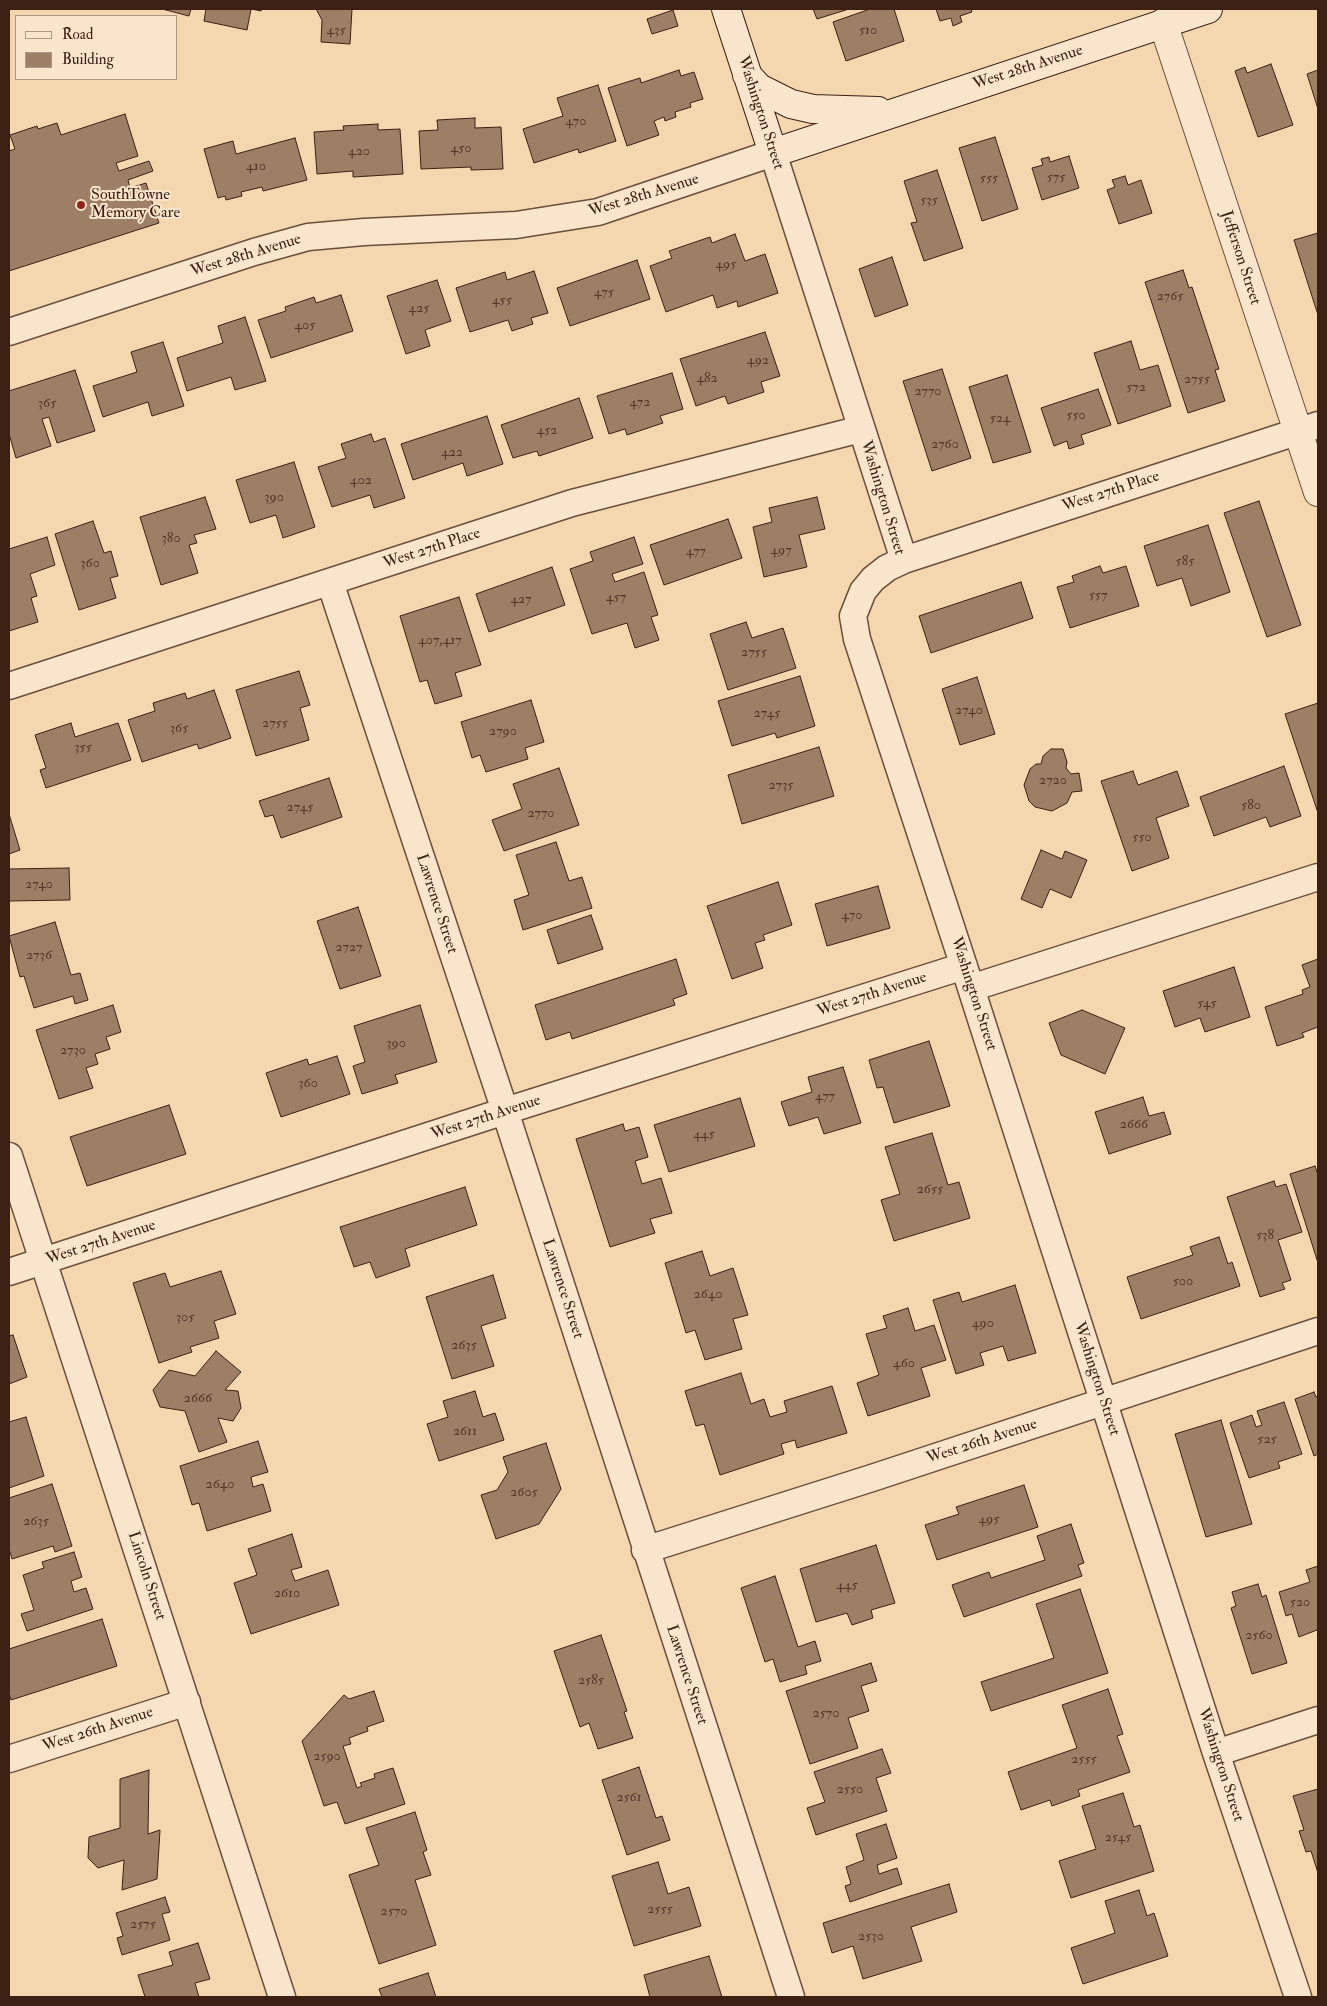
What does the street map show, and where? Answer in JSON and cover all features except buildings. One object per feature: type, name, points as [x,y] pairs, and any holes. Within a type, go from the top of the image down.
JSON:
[{"type":"main road","name":"Washington Street","points":[[726,9],[773,153]]},
{"type":"main road","name":"West 28th Avenue","points":[[773,153],[1208,9]]},
{"type":"main road","name":"Jefferson Street","points":[[1163,23],[1308,428],[1318,492]]},
{"type":"main road","points":[[747,75],[759,88],[791,104],[804,108],[862,111],[902,110]]},
{"type":"street","name":"West 28th Avenue","points":[[9,332],[254,252],[308,237],[364,232],[516,225],[598,212],[773,153]]},
{"type":"street","name":"Washington Street","points":[[773,153],[904,560],[880,574],[863,590],[853,616],[854,628],[968,977],[1216,1753],[1298,1997]]},
{"type":"street","name":"West 27th Place","points":[[904,560],[1308,428]]},
{"type":"street","name":"West 27th Place","points":[[9,686],[572,503],[861,429]]},
{"type":"street","name":"Lawrence Street","points":[[330,582],[505,1111],[645,1550],[791,1997]]},
{"type":"street","name":"West 27th Avenue","points":[[9,1272],[505,1111],[1318,876]]},
{"type":"street","name":"Lincoln Street","points":[[9,1156],[282,1997]]},
{"type":"street","name":"West 26th Avenue","points":[[645,1550],[1104,1403],[1318,1331]]},
{"type":"street","name":"West 26th Avenue","points":[[9,1759],[187,1702]]},
{"type":"street","points":[[1216,1753],[1318,1720]]},
{"type":"place","name":"SouthTowne Memory Care","points":[[81,205]]}]
